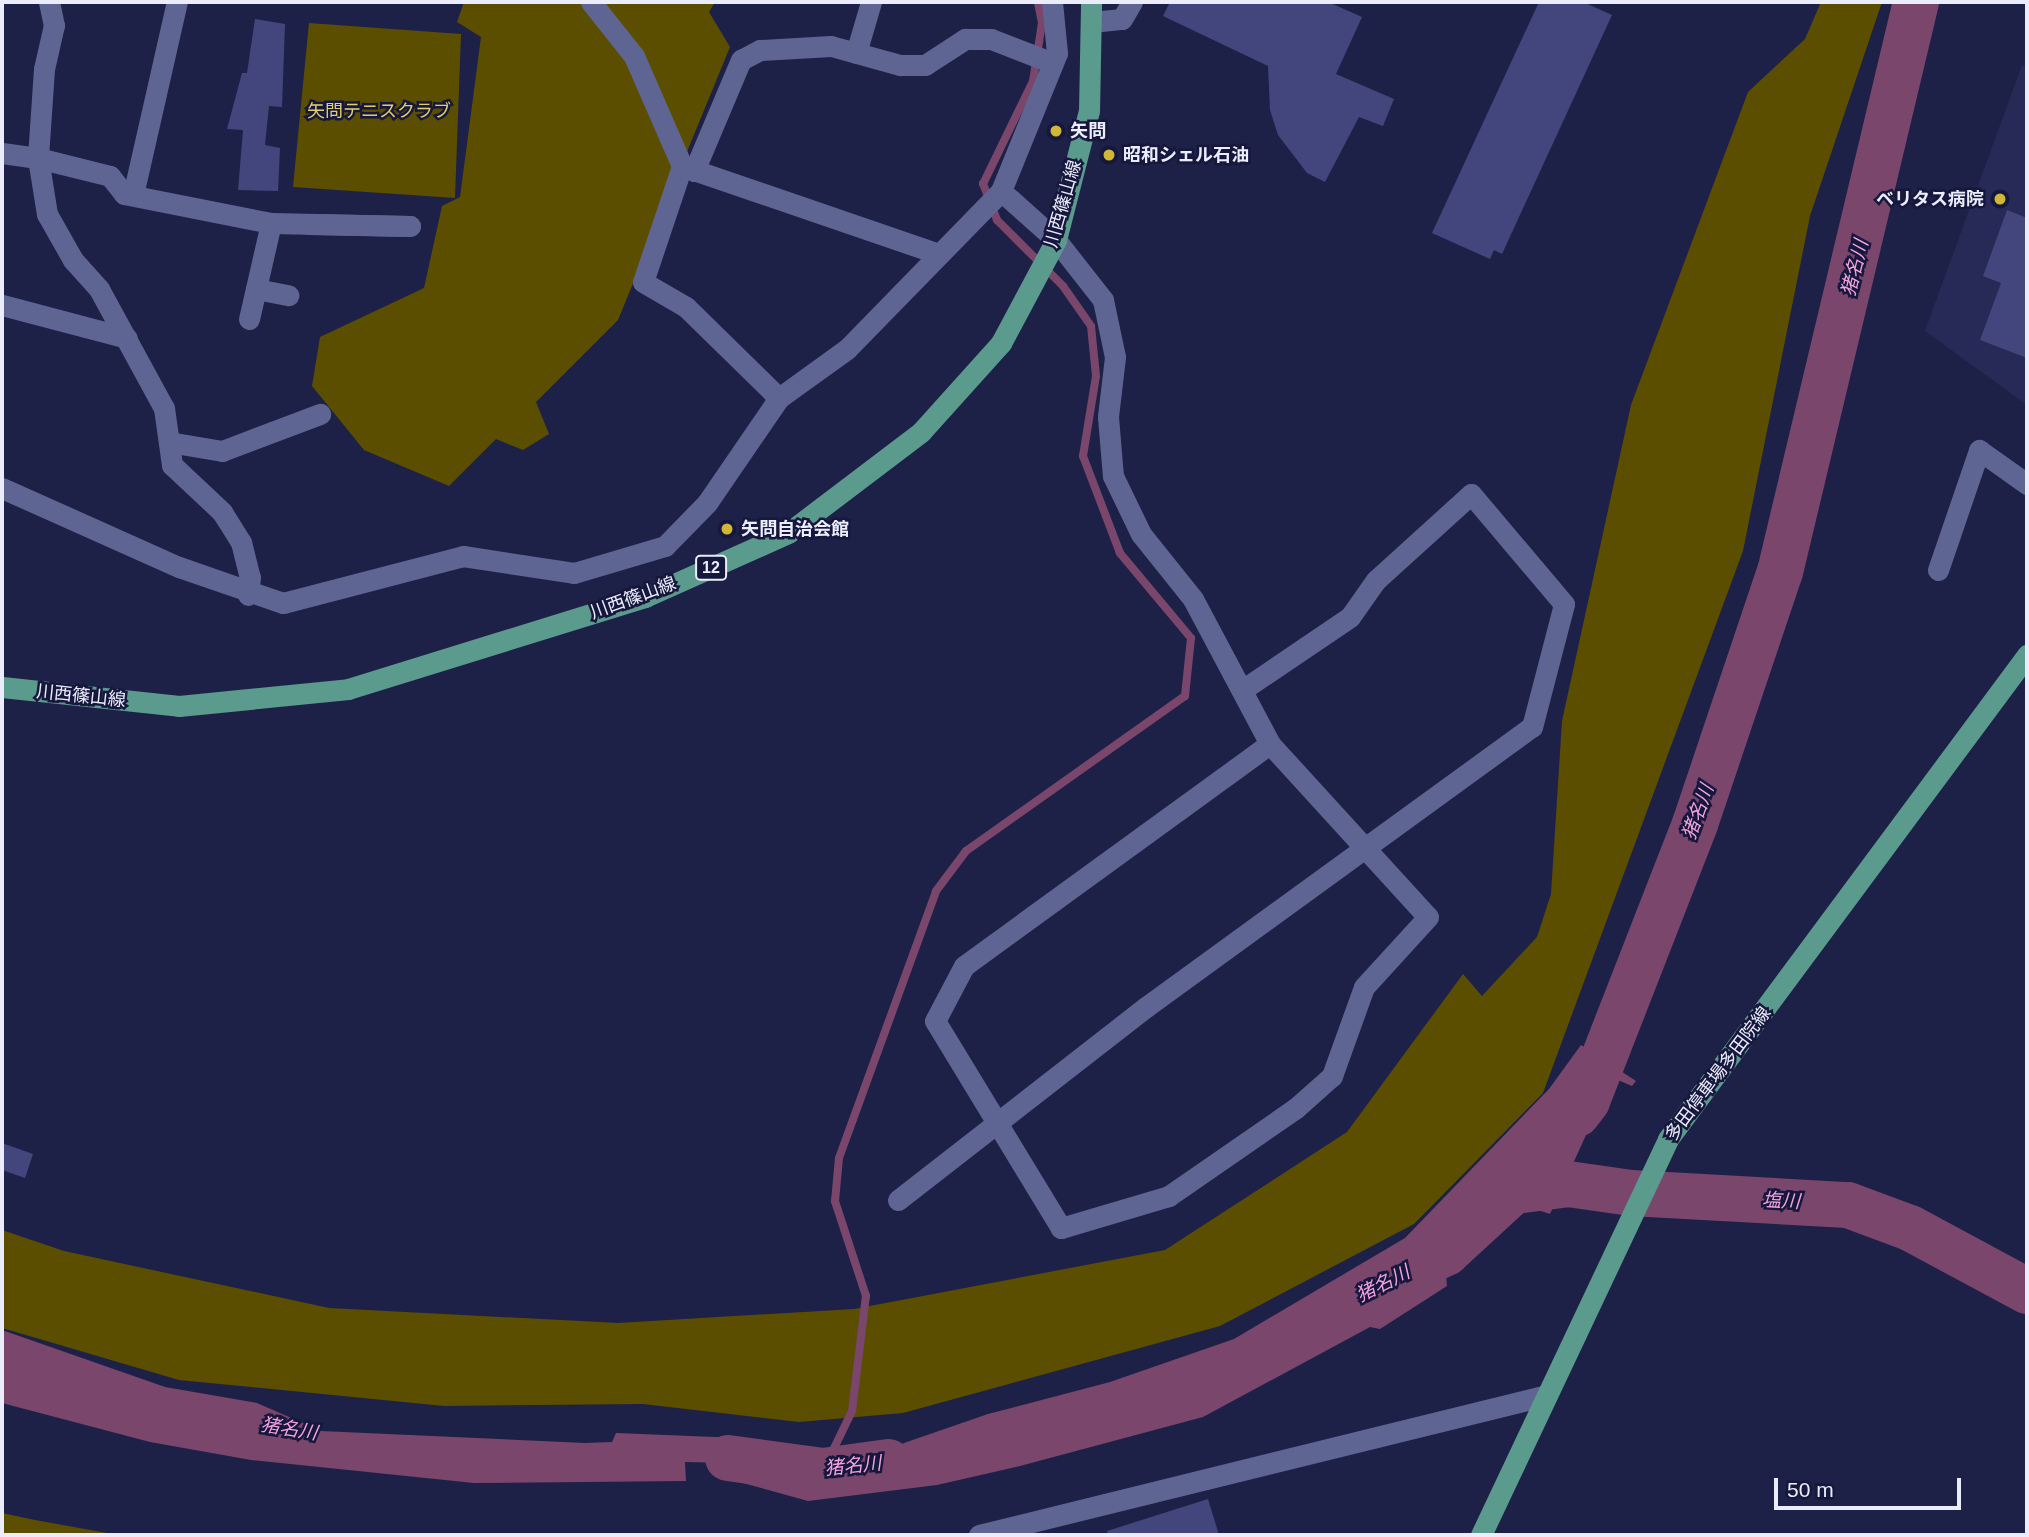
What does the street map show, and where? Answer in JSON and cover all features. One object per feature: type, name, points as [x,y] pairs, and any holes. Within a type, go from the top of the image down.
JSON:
[{"type":"main road","name":"川西篠山線","points":[[2,687],[179,706],[348,689],[645,597],[788,533],[921,432],[1001,343],[1056,240],[1089,111],[1091,12]]},
{"type":"main road","name":"多田停車場多田院線","points":[[1481,1535],[1543,1396],[1668,1139],[2027,655]]},
{"type":"street","points":[[49,2],[54,25],[44,69],[38,158],[47,214],[127,338],[164,408],[172,466],[222,512],[241,542],[250,577],[248,595]]},
{"type":"street","points":[[133,195],[177,2]]},
{"type":"street","points":[[591,2],[634,56],[688,168],[939,254]]},
{"type":"street","points":[[856,53],[871,2]]},
{"type":"street","points":[[2,488],[248,595],[283,603],[463,556],[574,573],[665,547],[707,503],[779,398],[847,349],[1001,191],[1053,63],[1052,2]]},
{"type":"street","points":[[1091,12],[1122,19],[1132,2]]},
{"type":"street","points":[[779,398],[686,307],[643,282],[688,168],[741,60],[760,50],[804,45],[856,53],[900,65],[925,65],[965,39],[991,39],[1053,63]]},
{"type":"street","points":[[2,153],[38,158],[110,176],[124,194],[271,223],[410,226],[308,224]]},
{"type":"street","points":[[1001,191],[1056,240],[1102,300],[1115,357],[1108,417],[1113,476],[1141,534],[1193,599],[1270,744],[1428,917],[1364,987],[1332,1076],[1296,1108],[1169,1196],[1061,1228],[935,1021],[964,966],[1270,744]]},
{"type":"street","points":[[249,319],[271,223]]},
{"type":"street","points":[[256,289],[288,295]]},
{"type":"street","points":[[2,305],[127,338]]},
{"type":"street","points":[[169,442],[222,451],[320,414]]},
{"type":"street","points":[[1938,570],[1979,450],[2027,484]]},
{"type":"street","points":[[898,1200],[996,1123],[1363,848],[1532,727],[1564,604],[1471,494],[1376,580],[1350,617],[1242,690]]},
{"type":"street","points":[[979,1535],[1543,1396]]},
{"type":"shaded area","name":"ベリタス病院","points":[[2022,65],[2027,67],[2027,405],[1925,331]]},
{"type":"green space","points":[[464,2],[715,2],[709,12],[730,47],[618,320],[536,402],[549,434],[523,450],[496,439],[449,486],[364,450],[312,386],[320,337],[424,288],[442,206],[460,197],[481,37],[457,22]]},
{"type":"green space","points":[[1821,2],[1882,2],[1810,216],[1743,551],[1543,1093],[1414,1224],[1220,1326],[903,1413],[799,1422],[643,1404],[444,1406],[179,1380],[2,1328],[2,1230],[64,1251],[329,1308],[618,1323],[854,1309],[1165,1250],[1347,1132],[1463,974],[1482,996],[1537,937],[1551,894],[1562,721],[1631,405],[1748,92],[1805,39]]},
{"type":"green space","name":"矢問テニスクラブ","points":[[309,23],[461,34],[455,198],[293,187]]},
{"type":"green space","points":[[2,1513],[35,1520],[118,1535],[2,1535]]},
{"type":"water","points":[[1581,1045],[1636,1081],[1632,1086],[1618,1080],[1603,1113],[1597,1111],[1550,1214],[1529,1207],[1499,1214],[1477,1229],[1468,1222],[1457,1235],[1459,1247],[1448,1260],[1453,1272],[1446,1275],[1447,1286],[1380,1329],[1370,1327],[1203,1417],[1020,1466],[937,1485],[808,1501],[732,1480],[732,1463],[685,1462],[686,1481],[474,1483],[251,1460],[150,1442],[2,1403],[2,1330],[165,1387],[257,1403],[321,1431],[585,1443],[612,1442],[616,1433],[740,1438],[803,1477],[886,1455],[904,1443],[988,1414],[1110,1382],[1234,1339],[1405,1238],[1549,1089]]},
{"type":"building","points":[[1170,2],[1328,2],[1362,17],[1336,74],[1394,99],[1383,126],[1359,117],[1325,182],[1307,173],[1278,135],[1270,110],[1268,66],[1163,16]]},
{"type":"building","points":[[1539,2],[1583,2],[1612,15],[1502,254],[1494,250],[1490,259],[1432,233]]},
{"type":"building","points":[[255,19],[285,24],[282,107],[269,106],[265,145],[280,148],[278,191],[238,190],[243,130],[227,129],[242,73],[247,73]]},
{"type":"building","points":[[2007,210],[2027,218],[2027,358],[1980,340],[2001,283],[1983,276]]},
{"type":"building","points":[[2,1143],[33,1154],[25,1178],[2,1170]]},
{"type":"building","points":[[1208,1499],[1219,1535],[1108,1535],[1107,1531]]},
{"type":"waterway","points":[[823,1471],[852,1411],[866,1296],[835,1201],[839,1158],[936,891],[966,851],[1185,696],[1191,638],[1120,553],[1083,456],[1096,376],[1091,326],[1063,286],[997,220],[983,184],[1033,81],[1042,23],[1038,2]]},
{"type":"waterway","name":"猪名川","points":[[1577,1114],[1587,1101],[1695,824],[1780,572],[1916,2]]},
{"type":"waterway","name":"猪名川","points":[[1404,1273],[1446,1253],[1521,1184]]},
{"type":"waterway","name":"塩川","points":[[1515,1191],[1568,1184],[1631,1193],[1848,1205],[1910,1228],[2027,1291]]},
{"type":"waterway","name":"猪名川","points":[[728,1458],[823,1471],[888,1462]]},
{"type":"place","name":"矢問","points":[[1056,131]]},
{"type":"place","name":"昭和シェル石油","points":[[1109,155]]},
{"type":"place","name":"ベリタス病院","points":[[2000,199]]},
{"type":"place","name":"矢問自治会館","points":[[727,529]]}]
